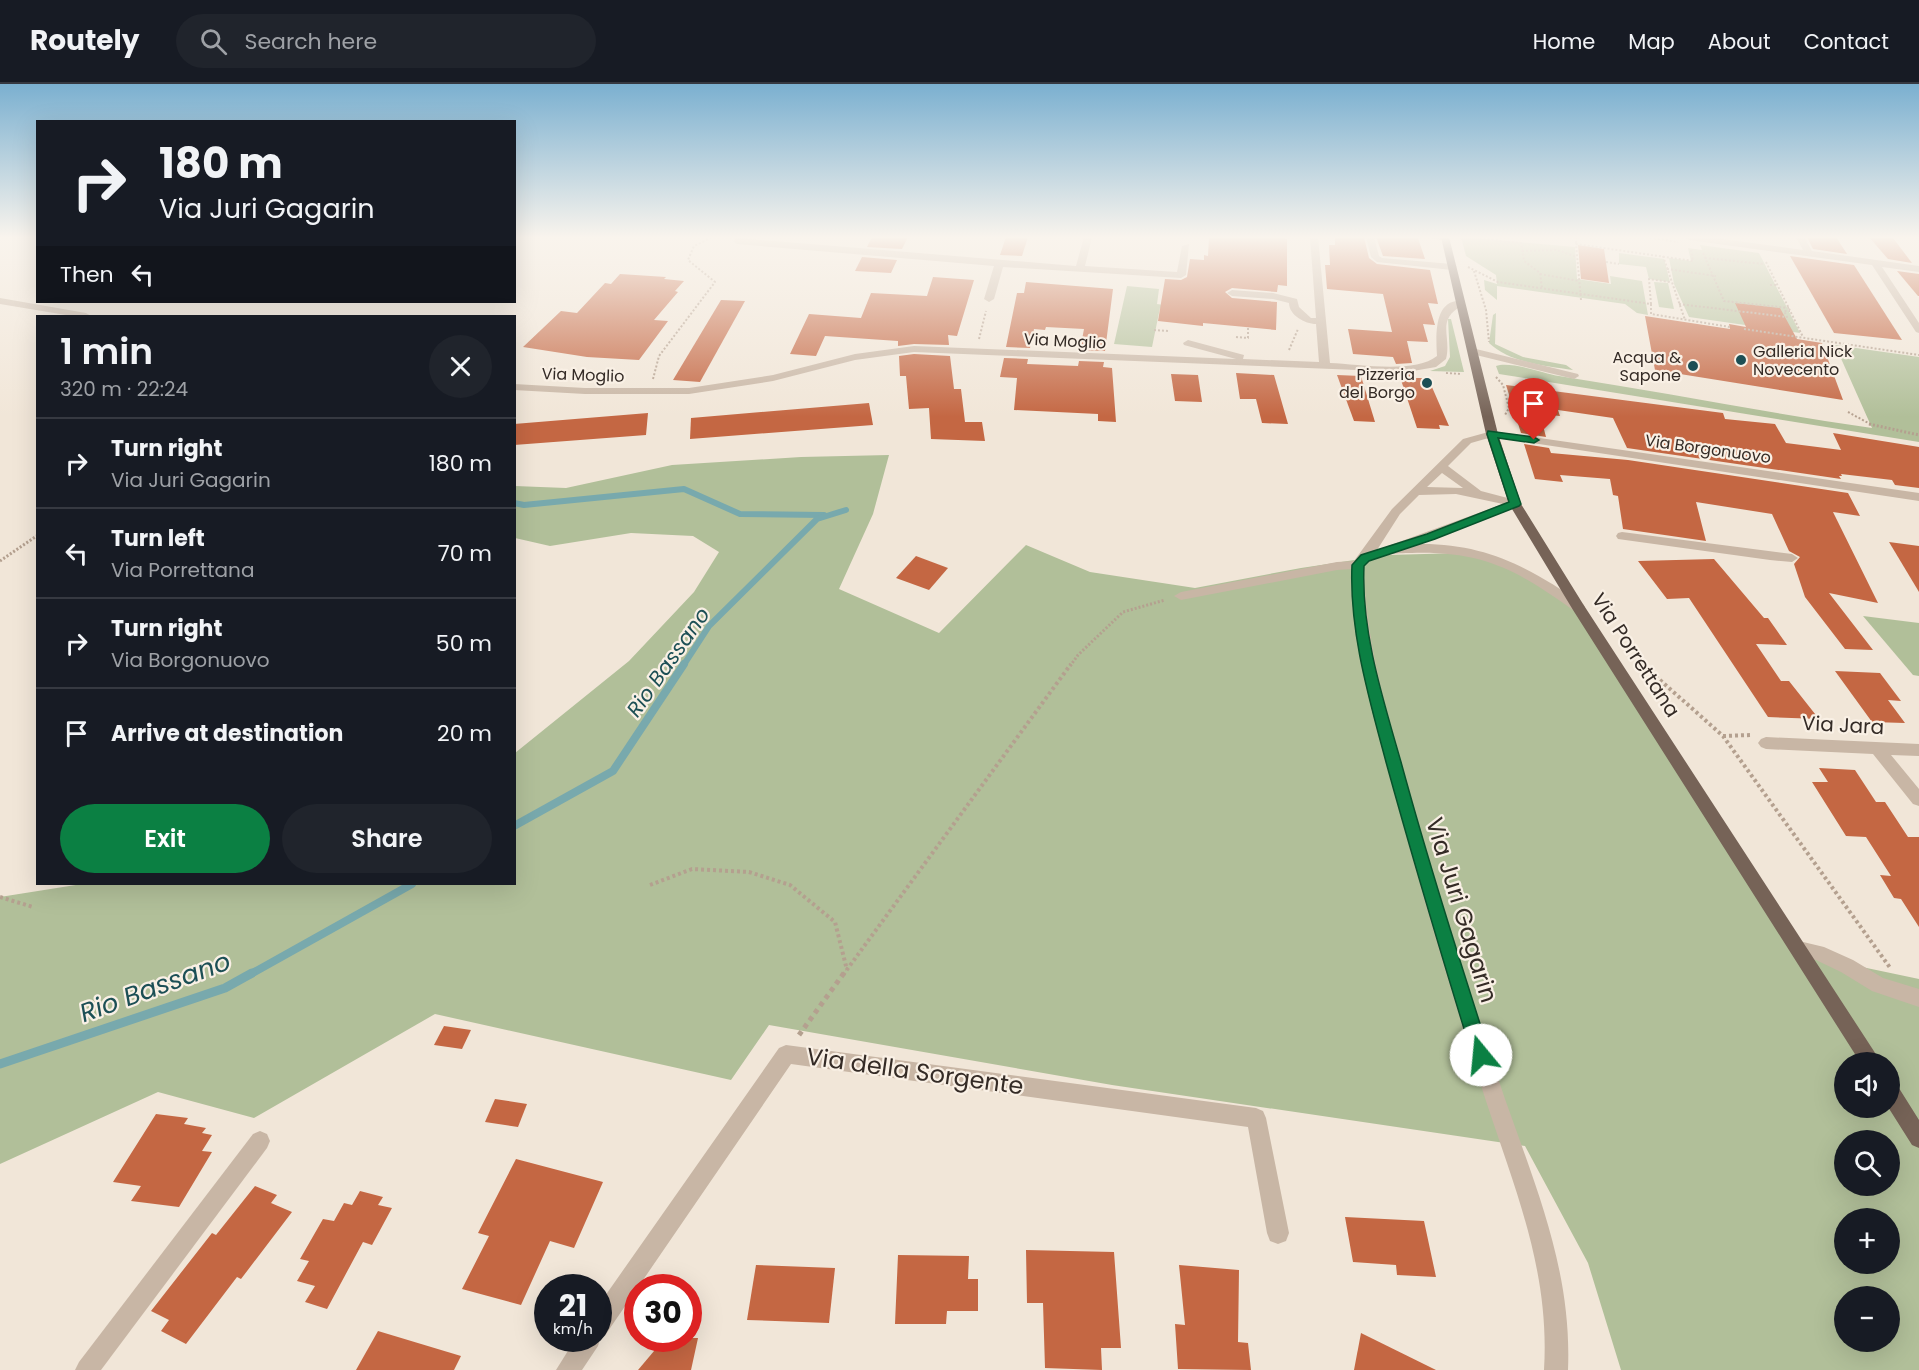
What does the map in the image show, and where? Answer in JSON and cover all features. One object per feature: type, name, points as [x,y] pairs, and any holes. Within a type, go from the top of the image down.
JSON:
[{"type":"main road","name":"Via Porrettana","points":[[1460,297],[1492,434],[1515,504],[1578,607],[1865,1052]]},
{"type":"main road","points":[[1900,1108],[1919,1138]]},
{"type":"street","points":[[1278,297],[1294,301],[1294,308],[1309,321],[1321,321]]},
{"type":"street","points":[[1319,297],[1325,367]]},
{"type":"street","points":[[1897,297],[1919,330]]},
{"type":"street","points":[[0,301],[80,315]]},
{"type":"street","name":"Via Moglio","points":[[516,387],[585,391],[689,391],[773,378],[855,357],[914,349],[1407,369],[1432,365],[1442,357],[1442,314],[1448,308],[1461,303]]},
{"type":"street","points":[[1188,343],[1264,364]]},
{"type":"street","points":[[1472,351],[1574,375]]},
{"type":"street","points":[[1362,561],[1396,512],[1467,441],[1492,434]]},
{"type":"street","name":"Via Borgonuovo","points":[[1492,434],[1919,497]]},
{"type":"street","points":[[1442,467],[1475,491]]},
{"type":"street","points":[[1418,492],[1446,489],[1475,491],[1515,504]]},
{"type":"street","points":[[1180,596],[1362,561],[1515,504]]},
{"type":"street","points":[[1622,536],[1679,542],[1741,555],[1792,558]]},
{"type":"street","points":[[1394,549],[1428,548],[1485,554],[1528,572],[1578,607]]},
{"type":"street","name":"Via Juri Gagarin","points":[[1362,561],[1357,583],[1365,653],[1421,864],[1484,1065],[1546,1250],[1556,1306],[1556,1370]]},
{"type":"street","name":"Via Jara","points":[[1766,743],[1919,750]]},
{"type":"street","points":[[1878,749],[1919,800]]},
{"type":"street","points":[[1799,949],[1818,953],[1847,966],[1878,985],[1919,998]]},
{"type":"street","name":"Via della Sorgente","points":[[612,1306],[786,1054],[1256,1118],[1278,1233]]},
{"type":"street","points":[[87,1370],[260,1141]]},
{"type":"street","points":[[568,1370],[580,1352]]},
{"type":"path","points":[[649,391],[659,356],[704,297]]},
{"type":"path","points":[[1482,297],[1486,310],[1489,343]]},
{"type":"path","points":[[1601,297],[1651,304]]},
{"type":"path","points":[[1650,297],[1651,314],[1730,327]]},
{"type":"path","points":[[1676,297],[1685,320]]},
{"type":"path","points":[[1722,297],[1724,301],[1790,310]]},
{"type":"path","points":[[1783,297],[1803,337]]},
{"type":"path","points":[[976,350],[989,299]]},
{"type":"path","points":[[1679,304],[1787,317],[1784,311],[1790,310]]},
{"type":"path","points":[[1236,337],[1248,338],[1248,327]]},
{"type":"path","points":[[1744,329],[1919,355]]},
{"type":"path","points":[[1154,330],[1168,331]]},
{"type":"path","points":[[1493,369],[1496,378],[1503,385],[1509,408],[1505,415],[1512,437]]},
{"type":"path","points":[[1848,412],[1871,425],[1919,435]]},
{"type":"path","points":[[0,561],[36,536]]},
{"type":"path","points":[[786,1054],[1078,655],[1123,612],[1180,596]]},
{"type":"path","points":[[1631,659],[1642,664],[1723,736],[1895,973]]},
{"type":"path","points":[[1723,736],[1760,735],[1766,743]]},
{"type":"path","points":[[650,885],[692,869],[749,872],[790,885],[835,922],[847,970]]},
{"type":"path","points":[[0,897],[33,907]]},
{"type":"green space","points":[[1125,297],[1158,297],[1157,304],[1171,306],[1169,309],[1160,308],[1152,347],[1114,344]]},
{"type":"green space","points":[[1575,297],[1645,297],[1648,315],[1637,313],[1625,304]]},
{"type":"green space","points":[[1657,297],[1671,297],[1674,309],[1659,307]]},
{"type":"green space","points":[[1680,297],[1782,297],[1800,333],[1689,317]]},
{"type":"green space","points":[[1496,313],[1495,344],[1523,357],[1566,365],[1573,370],[1529,362],[1498,350],[1489,343],[1493,315]]},
{"type":"green space","points":[[1448,319],[1451,319],[1464,372],[1430,371],[1445,366],[1450,357]]},
{"type":"green space","points":[[1835,345],[1919,357],[1919,442],[1499,374],[1496,366],[1518,366],[1559,376],[1872,428]]},
{"type":"green space","points":[[889,455],[873,514],[839,589],[939,633],[1026,545],[1090,572],[1195,588],[1301,568],[1388,555],[1461,553],[1503,563],[1567,594],[1805,955],[1919,979],[1919,1370],[1621,1370],[1588,1263],[1525,1146],[1112,1085],[769,1025],[731,1080],[435,1014],[254,1118],[158,1092],[0,1164],[0,897],[76,885],[516,885],[516,752],[629,661],[694,592],[719,552],[693,536],[631,533],[550,546],[516,538],[516,486],[566,488],[672,465],[801,457]]},
{"type":"green space","points":[[1863,616],[1919,623],[1919,676],[1913,675]]},
{"type":"building","points":[[592,297],[674,297],[654,320],[668,321],[639,360],[587,357],[523,347],[561,311],[577,313]]},
{"type":"building","points":[[869,297],[969,297],[957,336],[948,335],[949,345],[898,346],[898,341],[825,336],[816,356],[790,354],[809,314],[861,318]]},
{"type":"building","points":[[1016,297],[1112,297],[1105,351],[1080,350],[1084,329],[1046,327],[1045,330],[1034,329],[1030,348],[1006,347]]},
{"type":"building","points":[[1162,297],[1231,297],[1277,302],[1276,330],[1158,321]]},
{"type":"building","points":[[1384,297],[1436,297],[1438,304],[1428,303],[1435,325],[1423,324],[1428,342],[1407,341],[1412,363],[1396,364],[1393,357],[1353,354],[1348,329],[1392,332]]},
{"type":"building","points":[[1813,297],[1874,297],[1902,340],[1834,333]]},
{"type":"building","points":[[721,300],[745,301],[700,382],[673,380]]},
{"type":"building","name":"Galleria Nick Novecento","points":[[1735,303],[1780,308],[1797,339],[1822,343],[1843,400],[1655,370],[1645,316],[1730,329],[1729,324],[1746,327]]},
{"type":"building","points":[[914,354],[950,356],[954,389],[961,389],[965,422],[982,422],[985,441],[931,439],[929,408],[909,409],[906,376],[900,376],[899,356]]},
{"type":"building","points":[[1004,358],[1028,359],[1027,364],[1078,366],[1079,361],[1104,362],[1103,367],[1112,368],[1116,422],[1098,421],[1098,414],[1014,410],[1017,378],[1000,377]]},
{"type":"building","points":[[1236,373],[1274,375],[1288,424],[1262,423],[1256,399],[1240,399]]},
{"type":"building","points":[[1414,373],[1415,378],[1428,378],[1449,426],[1439,425],[1440,429],[1417,428],[1399,374]]},
{"type":"building","points":[[1171,374],[1198,375],[1202,402],[1175,401]]},
{"type":"building","points":[[1337,375],[1361,376],[1375,422],[1354,421]]},
{"type":"building","points":[[1506,385],[1723,413],[1725,419],[1775,424],[1786,443],[1841,450],[1833,433],[1919,447],[1919,488],[1895,485],[1892,480],[1841,474],[1842,476],[1839,476],[1841,479],[1627,448],[1613,418],[1558,410],[1560,416],[1540,414],[1546,437],[1521,433]]},
{"type":"building","points":[[869,403],[873,425],[690,439],[691,418]]},
{"type":"building","points":[[648,413],[646,435],[516,445],[516,424]]},
{"type":"building","points":[[1524,444],[1549,448],[1551,453],[1628,460],[1848,493],[1860,516],[1833,512],[1878,603],[1829,593],[1873,650],[1845,649],[1805,597],[1794,564],[1800,557],[1789,551],[1772,514],[1696,502],[1706,541],[1623,529],[1618,496],[1613,495],[1610,479],[1560,475],[1563,482],[1535,479]]},
{"type":"building","points":[[1889,542],[1919,546],[1919,592]]},
{"type":"building","points":[[916,556],[948,568],[929,590],[896,578]]},
{"type":"building","points":[[1714,559],[1764,618],[1768,618],[1787,645],[1756,644],[1781,681],[1789,681],[1819,719],[1768,717],[1689,598],[1667,599],[1638,561]]},
{"type":"building","points":[[1835,671],[1880,673],[1901,701],[1888,700],[1905,723],[1872,722]]},
{"type":"building","points":[[1819,768],[1855,770],[1876,802],[1885,802],[1908,837],[1919,837],[1919,927],[1901,899],[1894,898],[1880,875],[1891,876],[1866,837],[1846,836],[1812,782],[1828,782]]},
{"type":"building","points":[[444,1026],[471,1030],[462,1049],[434,1045]]},
{"type":"building","points":[[495,1099],[527,1104],[518,1127],[485,1122]]},
{"type":"building","points":[[156,1114],[188,1118],[184,1124],[206,1128],[202,1133],[212,1135],[202,1151],[212,1152],[179,1207],[131,1201],[141,1186],[113,1182]]},
{"type":"building","points":[[516,1159],[603,1182],[574,1248],[550,1241],[521,1305],[462,1289],[489,1236],[478,1233]]},
{"type":"building","points":[[255,1186],[277,1195],[271,1203],[292,1212],[241,1279],[237,1277],[186,1344],[161,1331],[169,1320],[151,1311],[212,1233],[216,1235]]},
{"type":"building","points":[[360,1191],[383,1197],[378,1205],[392,1208],[372,1245],[363,1242],[327,1309],[305,1302],[315,1286],[297,1281],[309,1261],[300,1259],[323,1219],[334,1221],[344,1203],[352,1205]]},
{"type":"building","points":[[1345,1217],[1424,1221],[1436,1277],[1397,1275],[1396,1265],[1353,1262]]},
{"type":"building","points":[[1026,1250],[1114,1252],[1121,1348],[1101,1348],[1102,1370],[1045,1368],[1043,1303],[1027,1303]]},
{"type":"building","points":[[898,1255],[969,1256],[968,1279],[978,1279],[978,1311],[947,1311],[946,1324],[895,1324]]},
{"type":"building","points":[[756,1265],[835,1268],[829,1323],[747,1320]]},
{"type":"building","points":[[1179,1265],[1239,1270],[1238,1342],[1248,1343],[1251,1370],[1178,1369],[1175,1324],[1185,1325]]},
{"type":"building","points":[[378,1331],[461,1356],[454,1370],[356,1370]]},
{"type":"building","points":[[1361,1333],[1436,1370],[1354,1370]]},
{"type":"building","points":[[653,1352],[695,1352],[691,1370],[638,1370]]},
{"type":"waterway","points":[[516,503],[524,505],[684,489],[740,514],[824,515]]},
{"type":"waterway","name":"Rio Bassano","points":[[683,666],[709,626],[817,519],[846,510]]},
{"type":"waterway","name":"Rio Bassano","points":[[516,825],[613,771],[684,664]]},
{"type":"waterway","name":"Rio Bassano","points":[[249,975],[410,885]]},
{"type":"waterway","name":"Rio Bassano","points":[[0,1064],[225,988],[252,973]]},
{"type":"place","name":"Galleria Nick Novecento","points":[[1741,360]]},
{"type":"place","name":"Acqua & Sapone","points":[[1693,366]]},
{"type":"place","name":"Pizzeria del Borgo","points":[[1427,383]]},
{"type":"route","points":[[1481,1055],[1421,864],[1377,703],[1365,653],[1357,583],[1358,565],[1365,558],[1515,504],[1492,434],[1534,440]]}]
